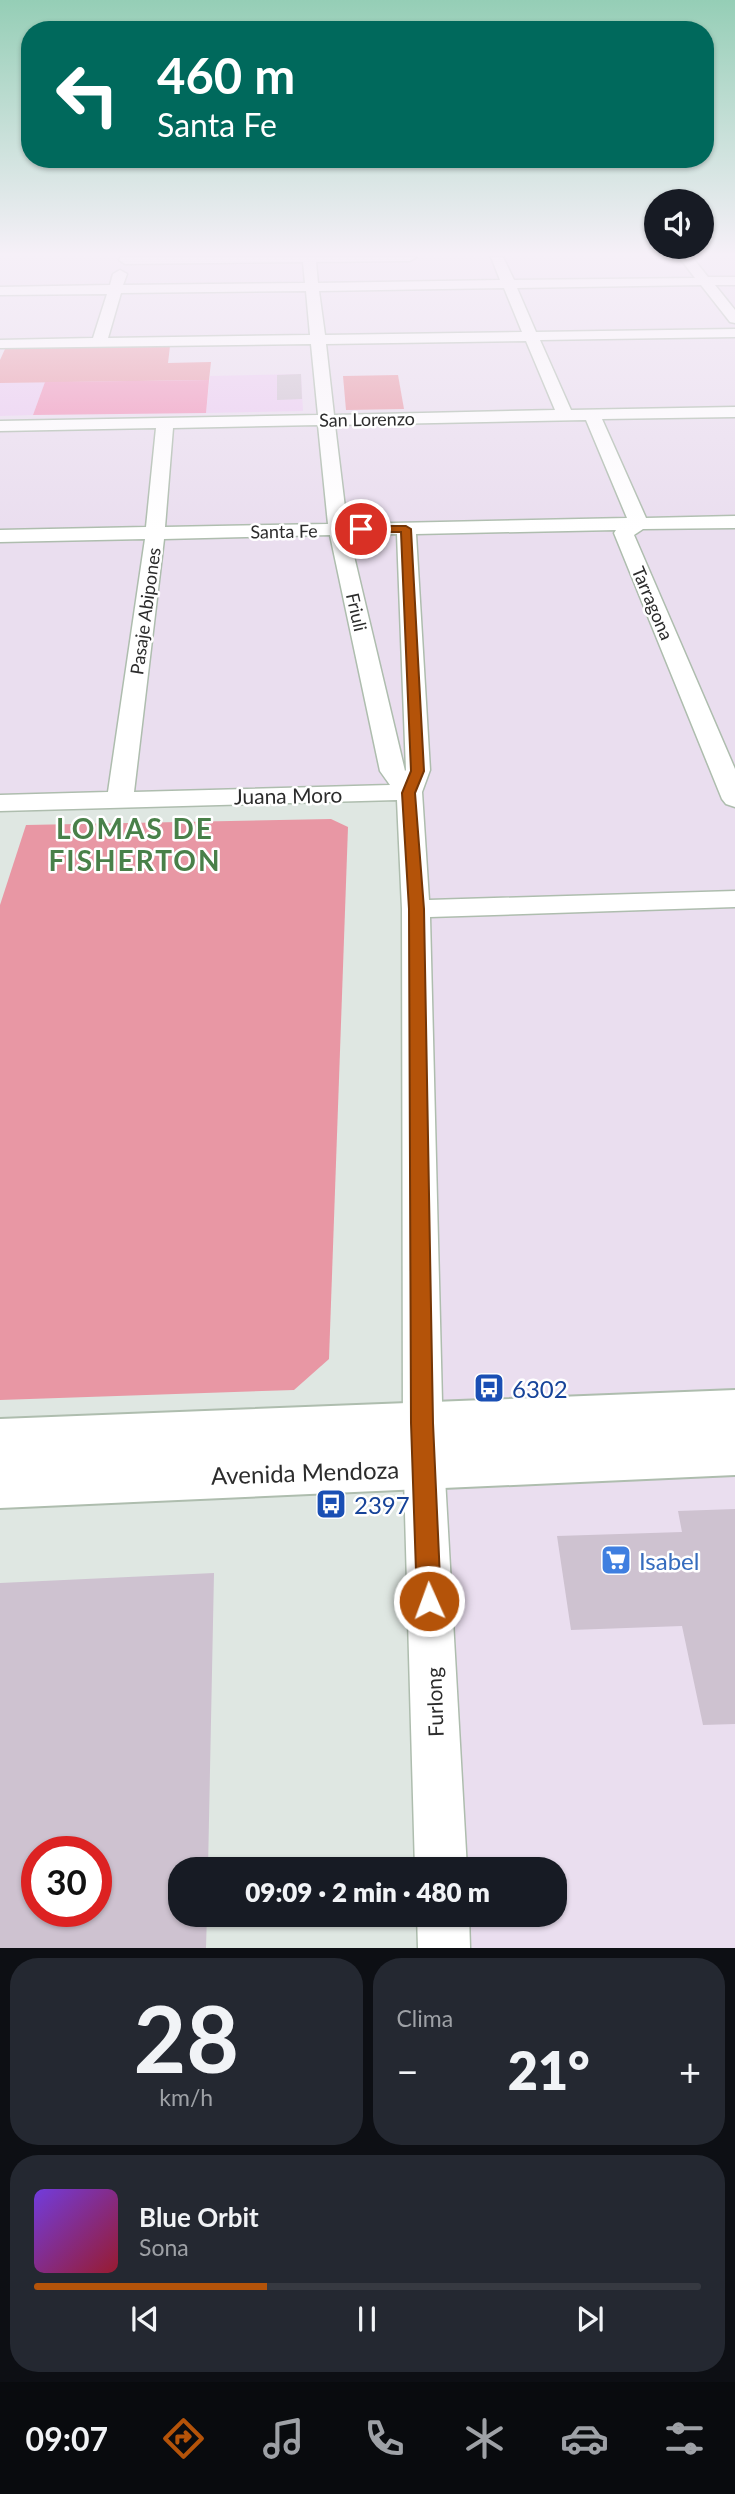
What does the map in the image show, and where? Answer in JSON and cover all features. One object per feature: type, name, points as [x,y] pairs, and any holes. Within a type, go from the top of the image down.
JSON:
[{"type":"main road","name":"Avenida Mendoza","points":[[0,1485],[423,1445],[735,1411]]},
{"type":"main road","name":"Avenida Mendoza","points":[[0,1441],[423,1445],[735,1453]]},
{"type":"street","name":"Friuli","points":[[318,348],[338,530],[392,771],[409,793]]},
{"type":"street","points":[[536,348],[565,415]]},
{"type":"street","name":"San Lorenzo","points":[[0,426],[735,412]]},
{"type":"street","points":[[592,415],[639,524]]},
{"type":"street","name":"Pasaje Abipones","points":[[120,800],[155,533],[165,423]]},
{"type":"street","name":"Santa Fe","points":[[0,536],[735,523]]},
{"type":"street","name":"Tarragona","points":[[639,524],[624,533],[735,799]]},
{"type":"street","name":"Furlong","points":[[406,529],[418,771],[409,793],[416,909],[423,1445],[440,1857]]},
{"type":"street","name":"Juana Moro","points":[[0,803],[409,793]]},
{"type":"street","points":[[416,909],[735,899]]},
{"type":"street","points":[[443,1927],[444,1948]]},
{"type":"shaded area","points":[[170,348],[168,363],[211,362],[209,380],[0,383],[0,360],[5,349]]},
{"type":"shaded area","points":[[301,374],[303,411],[206,413],[210,376]]},
{"type":"shaded area","points":[[398,375],[404,409],[346,410],[343,376]]},
{"type":"shaded area","points":[[209,380],[206,413],[33,415],[45,382]]},
{"type":"shaded area","points":[[45,382],[33,415],[0,416],[0,383]]},
{"type":"shaded area","points":[[409,792],[441,1857],[168,1857],[168,1927],[443,1927],[444,1948],[0,1948],[0,803]]},
{"type":"shaded area","points":[[331,819],[348,827],[329,1359],[294,1390],[0,1400],[0,905],[26,825]]},
{"type":"building","points":[[301,374],[302,399],[277,400],[277,375]]},
{"type":"building","points":[[735,1509],[735,1724],[703,1725],[682,1626],[571,1630],[557,1536],[682,1532],[678,1511]]},
{"type":"building","points":[[214,1573],[208,1857],[168,1857],[168,1927],[207,1927],[206,1948],[0,1948],[0,1583]]},
{"type":"place","name":"6302","points":[[489,1388]]},
{"type":"place","name":"2397","points":[[331,1504]]},
{"type":"place","name":"Isabel","points":[[616,1560]]},
{"type":"district","name":"LOMAS DE FISHERTON","points":[[135,844]]},
{"type":"route","points":[[361,529],[406,529],[418,771],[409,793],[416,909],[422,1423],[429,1601]]}]
